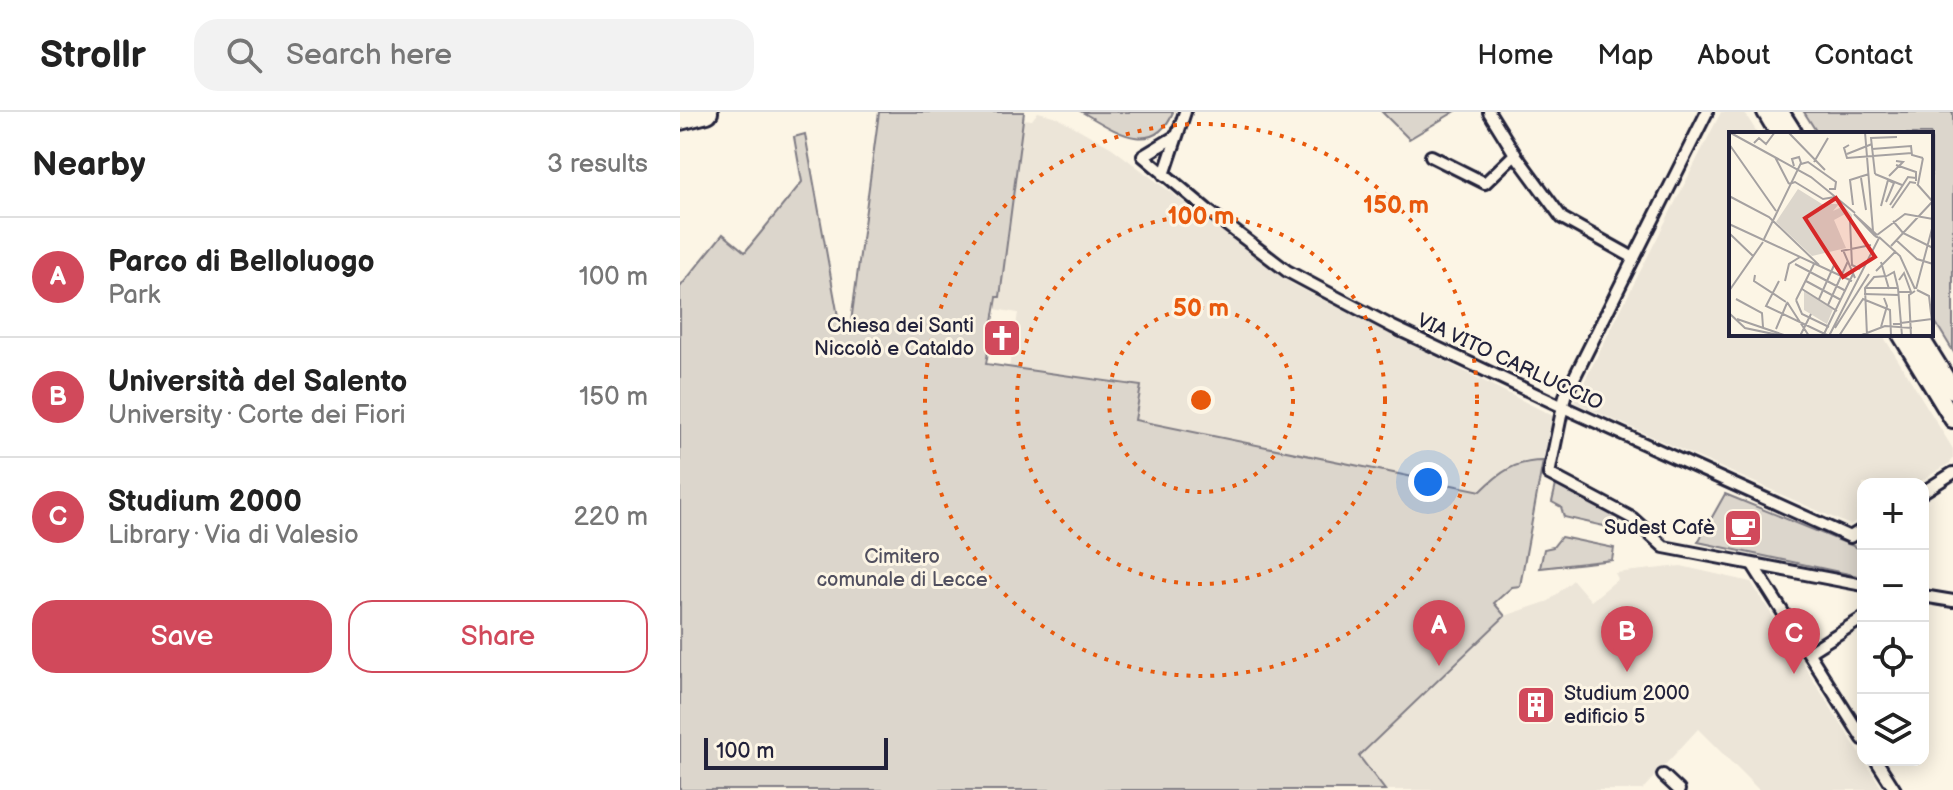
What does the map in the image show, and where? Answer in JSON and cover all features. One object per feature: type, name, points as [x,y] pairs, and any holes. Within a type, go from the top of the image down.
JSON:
[{"type":"highway","points":[[680,119],[707,112]]},
{"type":"main road","points":[[1766,112],[1778,132]]},
{"type":"main road","points":[[1780,112],[1793,132]]},
{"type":"main road","points":[[1902,336],[1953,419]]},
{"type":"main road","points":[[1919,336],[1953,390]]},
{"type":"street","points":[[1164,175],[1185,112]]},
{"type":"street","points":[[1489,112],[1515,154],[1562,218],[1634,258]]},
{"type":"street","points":[[1707,112],[1565,396],[1549,474],[1632,518],[1664,547],[1857,584]]},
{"type":"street","name":"VIA VITO CARLUCCIO","points":[[1176,136],[1143,156],[1287,271],[1393,327],[1563,407],[1850,537],[1857,533]]},
{"type":"street","points":[[1431,156],[1485,183],[1515,154]]},
{"type":"street","points":[[1929,488],[1953,473]]},
{"type":"street","points":[[1753,565],[1857,729]]},
{"type":"street","points":[[1929,597],[1953,601]]},
{"type":"street","points":[[1809,652],[1857,622]]},
{"type":"street","points":[[1880,766],[1895,790]]},
{"type":"street","points":[[1663,775],[1679,790]]},
{"type":"shaded area","points":[[1038,112],[1057,117],[1112,148],[1292,284],[1553,416],[1543,461],[1526,461],[1492,480],[1481,491],[1135,420],[1141,386],[1009,368],[1018,313],[995,309],[997,296],[1000,296],[1023,119],[1032,120]]},
{"type":"shaded area","points":[[1721,112],[1744,112],[1757,132],[1729,132],[1729,336],[1883,336],[1953,449],[1950,463],[1926,478],[1857,478],[1857,521],[1850,525],[1574,402]]},
{"type":"shaded area","points":[[1681,566],[1751,582],[1857,749],[1857,766],[1868,766],[1883,790],[1759,790],[1698,729],[1642,790],[1385,790],[1359,756],[1505,616],[1549,601],[1573,580],[1591,601],[1618,579],[1615,573]]},
{"type":"green space","name":"Cimitero comunale di Lecce","points":[[879,112],[1024,112],[1000,297],[997,297],[986,364],[1141,386],[1135,420],[1481,491],[1509,469],[1524,463],[1543,461],[1520,586],[1512,587],[1494,603],[1505,616],[1359,756],[1385,790],[680,790],[680,287],[723,234],[745,252],[802,182],[794,137],[805,134],[839,322],[851,322]]},
{"type":"green space","points":[[1082,112],[1173,112],[1155,135],[1143,138],[1119,132]]},
{"type":"green space","points":[[1382,112],[1454,112],[1409,139]]},
{"type":"green space","points":[[1804,112],[1953,112],[1953,351],[1933,318],[1933,132],[1817,132]]},
{"type":"green space","points":[[1556,485],[1619,518],[1617,529],[1564,517],[1561,507],[1552,502]]},
{"type":"green space","points":[[1725,494],[1857,548],[1857,576],[1698,542]]},
{"type":"green space","points":[[1561,537],[1614,548],[1612,560],[1540,568],[1544,549],[1553,547]]},
{"type":"place","name":"Chiesa dei Santi Niccolò e Cataldo","points":[[1002,338]]},
{"type":"place","name":"Sudest Cafè","points":[[1743,528]]},
{"type":"place","name":"Parco di Belloluogo","points":[[1439,666]]},
{"type":"place","name":"Università del Salento","points":[[1627,672]]},
{"type":"place","name":"Studium 2000","points":[[1794,674]]},
{"type":"place","name":"Studium 2000 edificio 5","points":[[1536,705]]}]
